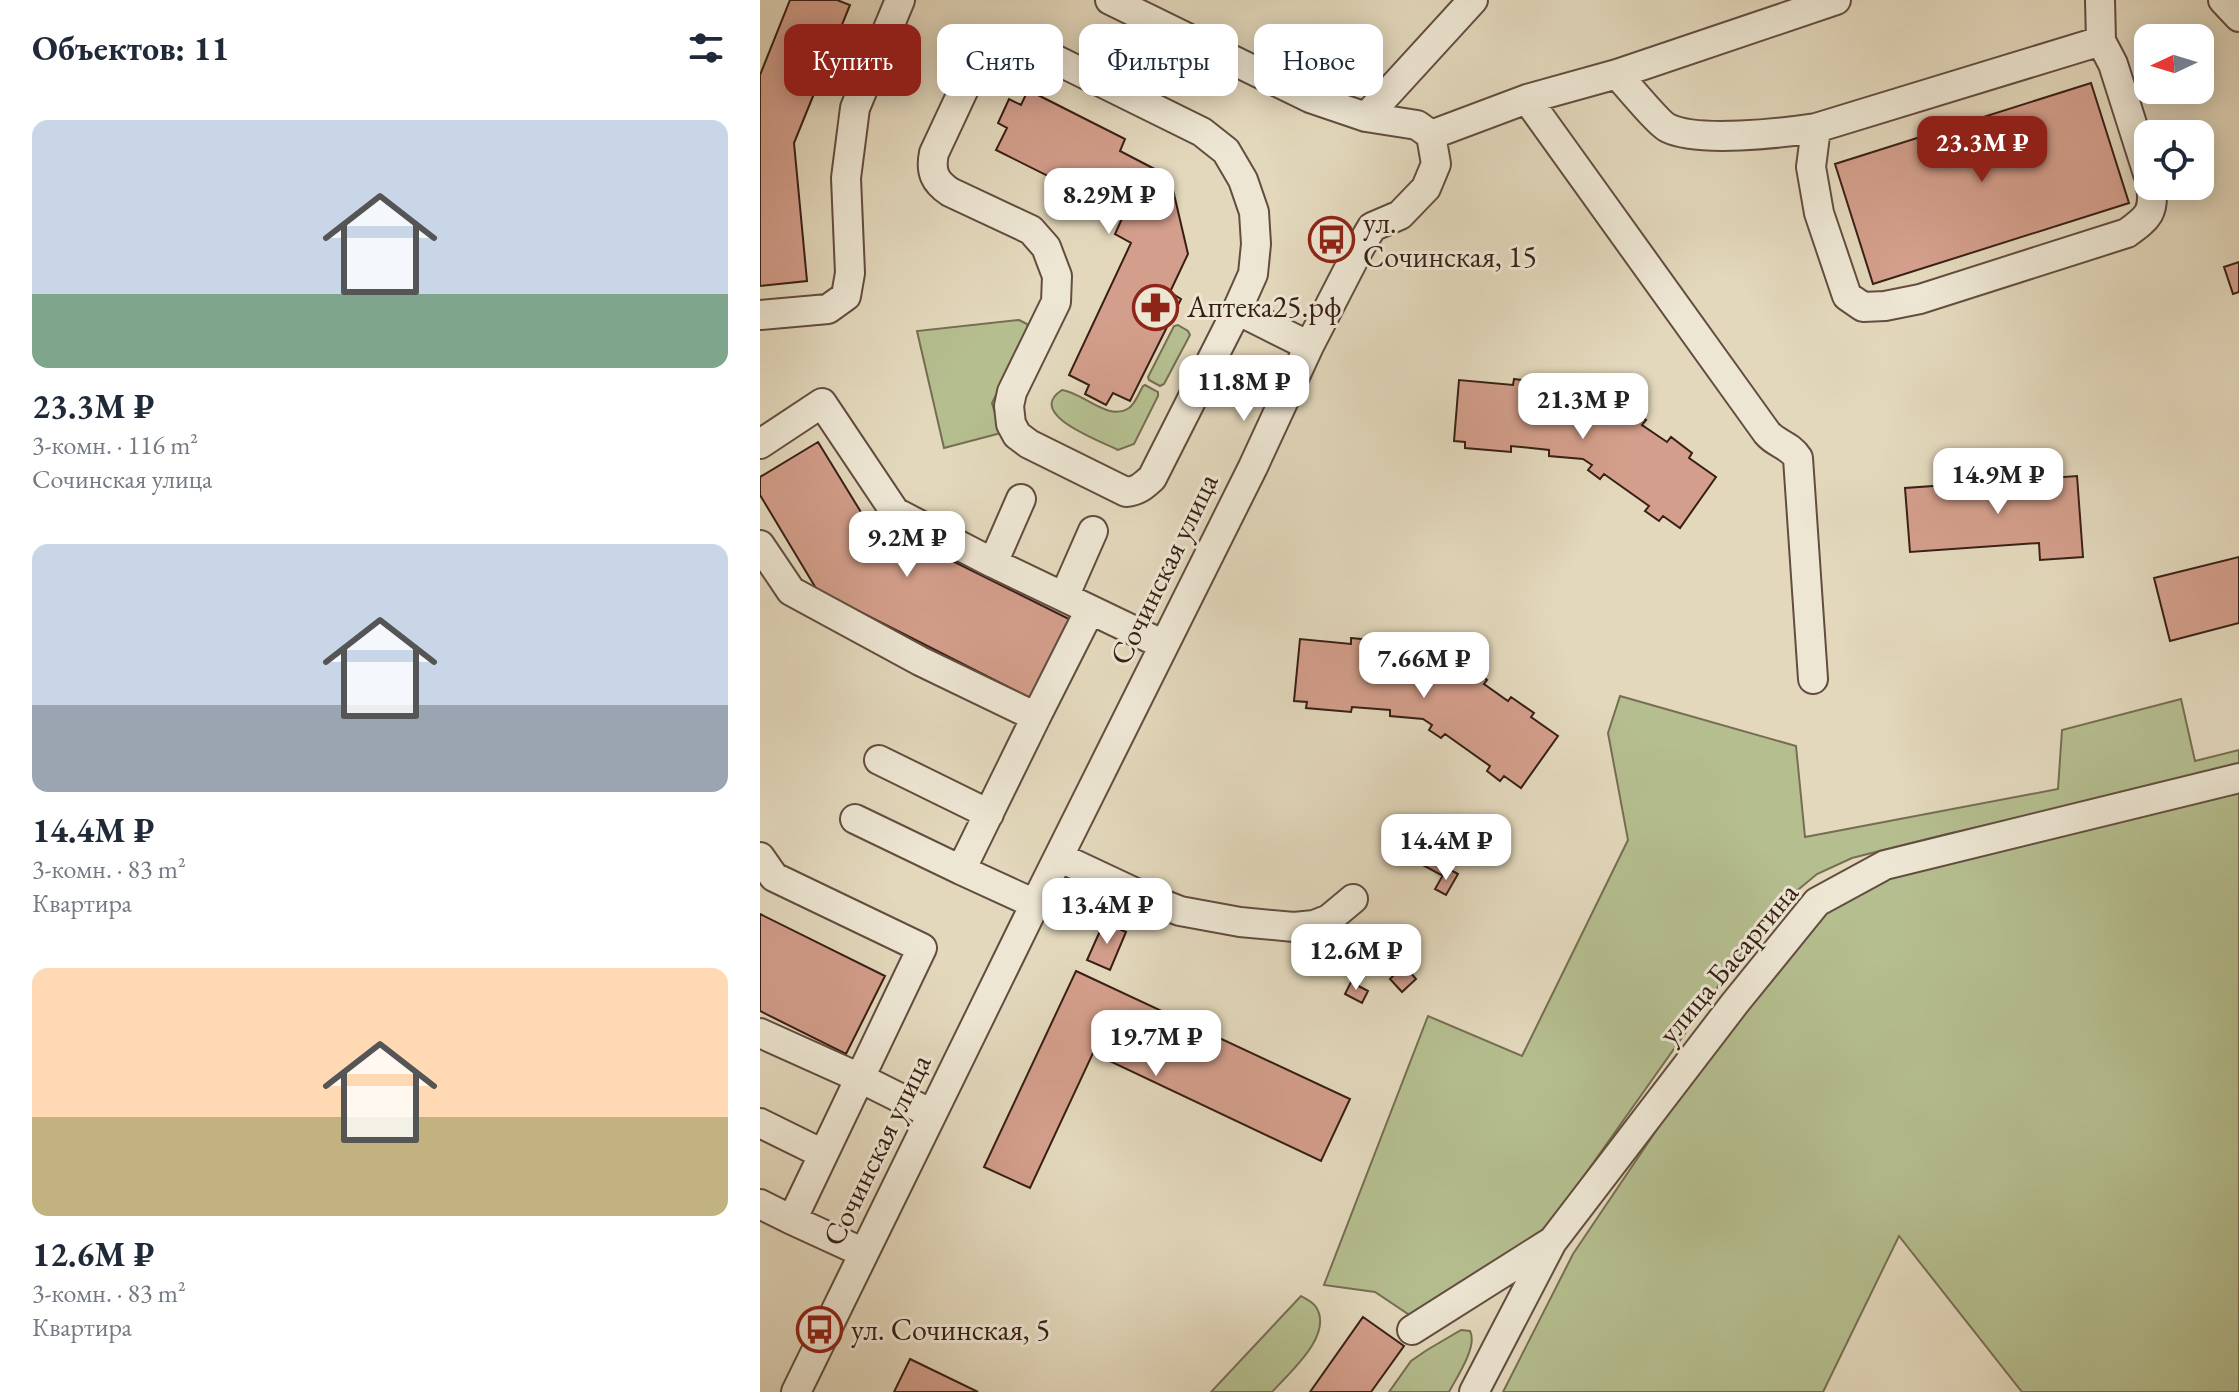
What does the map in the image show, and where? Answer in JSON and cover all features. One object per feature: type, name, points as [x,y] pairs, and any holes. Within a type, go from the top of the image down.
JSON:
[{"type":"street","points":[[760,315],[828,309],[846,296],[850,273],[846,178],[855,108],[900,0]]},
{"type":"street","points":[[1110,0],[1310,98],[1366,117],[1417,125],[1431,135],[1527,99],[1617,74],[1836,0]]},
{"type":"street","points":[[1366,117],[1473,0]]},
{"type":"street","points":[[2100,0],[2101,41],[2113,64],[2134,130]]},
{"type":"street","points":[[2223,0],[2239,17]]},
{"type":"street","points":[[1018,41],[1202,132],[1226,151],[1243,180],[1254,212],[1256,244],[1253,274],[1237,310],[1152,478],[1141,488],[1126,492],[1029,444],[1017,435],[1009,414],[1012,392],[1056,302],[1057,276],[1046,247],[1031,230],[950,192],[933,175],[932,165],[934,153],[977,61],[984,53],[998,43],[1018,41]]},
{"type":"street","points":[[1617,74],[1667,128],[1698,135],[1775,134],[1816,128],[2101,41]]},
{"type":"street","points":[[1527,99],[1767,433],[1773,440],[1792,449],[1798,458],[1813,679]]},
{"type":"street","points":[[1816,128],[1811,167],[1819,213],[1847,296],[1863,307],[1920,299],[2127,233],[2144,221],[2153,207],[2152,200]]},
{"type":"street","name":"Сочинская улица","points":[[796,1392],[1253,467],[1309,346],[1372,227],[1400,215],[1426,188],[1436,164],[1431,135]]},
{"type":"street","points":[[1237,310],[1309,346]]},
{"type":"street","points":[[760,444],[822,403],[895,512],[1164,645]]},
{"type":"street","points":[[993,563],[1021,499]]},
{"type":"street","points":[[1064,597],[1093,531]]},
{"type":"street","points":[[760,545],[791,591],[920,661],[1036,717]]},
{"type":"street","points":[[961,870],[1090,610]]},
{"type":"street","points":[[879,760],[989,814]]},
{"type":"street","name":"улица Басаргина","points":[[1474,1392],[1552,1242],[1735,1003],[1817,902],[1885,865],[2239,778]]},
{"type":"street","points":[[855,819],[1035,904]]},
{"type":"street","points":[[760,857],[774,877],[922,948],[792,1220]]},
{"type":"street","points":[[1059,857],[1180,911],[1240,922],[1294,927],[1314,925],[1329,919],[1353,899]]},
{"type":"street","points":[[760,1033],[932,1114]]},
{"type":"street","points":[[760,1123],[823,1154]]},
{"type":"street","points":[[760,1204],[864,1253]]},
{"type":"street","points":[[1412,1330],[1552,1242]]},
{"type":"green space","points":[[1019,320],[1027,324],[1028,330],[992,403],[1001,433],[944,448],[917,331]]},
{"type":"green space","points":[[1178,325],[1190,335],[1164,384],[1160,386],[1148,377],[1174,326]]},
{"type":"green space","points":[[1145,385],[1158,392],[1158,396],[1134,444],[1118,450],[1069,426],[1052,408],[1053,399],[1062,390],[1104,409],[1121,411],[1131,406]]},
{"type":"green space","points":[[1620,696],[1796,746],[1805,837],[2058,789],[2062,730],[2181,699],[2195,761],[2239,750],[2239,766],[1852,858],[1817,874],[1787,899],[1756,933],[1545,1231],[1414,1318],[1375,1292],[1324,1285],[1428,1016],[1522,1056],[1628,840],[1608,733]]},
{"type":"green space","points":[[2239,776],[2239,1392],[2022,1392],[1899,1236],[1823,1392],[1503,1392],[1573,1254],[1757,981],[1825,910],[1878,875]]},
{"type":"green space","points":[[1301,1296],[1316,1307],[1320,1318],[1319,1329],[1307,1353],[1289,1375],[1272,1392],[1211,1392]]},
{"type":"green space","points":[[1461,1330],[1470,1331],[1471,1345],[1466,1362],[1449,1392],[1389,1392],[1411,1361]]},
{"type":"building","points":[[790,0],[837,0],[850,5],[842,24],[784,24],[784,96],[813,96],[794,143],[807,281],[760,286],[760,75]]},
{"type":"building","points":[[2091,83],[2129,203],[1873,284],[1835,164]]},
{"type":"building","points":[[1025,96],[1040,96],[1125,139],[1120,151],[1170,177],[1188,254],[1170,292],[1181,299],[1130,401],[1113,393],[1106,405],[1085,394],[1089,385],[1069,375],[1131,243],[1115,234],[1124,214],[996,150],[1007,128],[998,123],[1009,99],[1021,105]]},
{"type":"building","points":[[2239,262],[2239,292],[2233,294],[2224,267]]},
{"type":"building","points":[[1514,379],[1540,382],[1539,387],[1582,391],[1581,398],[1609,401],[1632,417],[1635,412],[1646,420],[1642,425],[1667,442],[1671,437],[1692,453],[1689,458],[1716,477],[1680,528],[1663,516],[1659,521],[1645,511],[1649,506],[1604,474],[1600,479],[1588,470],[1592,465],[1583,459],[1549,456],[1549,450],[1511,446],[1511,452],[1465,448],[1465,442],[1454,441],[1459,380],[1513,385]]},
{"type":"building","points":[[818,442],[864,517],[1069,619],[1030,698],[817,590],[760,495],[760,477]]},
{"type":"building","points":[[2077,476],[2083,557],[2040,560],[2039,543],[1910,552],[1905,488]]},
{"type":"building","points":[[2239,557],[2239,623],[2170,641],[2154,578]]},
{"type":"building","points":[[1351,638],[1381,641],[1381,647],[1424,651],[1423,658],[1450,660],[1472,676],[1476,671],[1487,680],[1484,684],[1508,701],[1511,697],[1534,713],[1531,717],[1558,736],[1521,788],[1504,776],[1500,781],[1487,771],[1490,766],[1445,734],[1441,738],[1429,730],[1432,725],[1423,719],[1390,716],[1390,710],[1352,707],[1351,712],[1306,708],[1307,702],[1294,701],[1300,639],[1351,644]]},
{"type":"building","points":[[1429,849],[1450,860],[1441,875],[1421,864]]},
{"type":"building","points":[[1447,868],[1458,874],[1446,895],[1435,889]]},
{"type":"building","points":[[760,914],[885,976],[846,1054],[760,1011]]},
{"type":"building","points":[[1104,922],[1126,932],[1110,970],[1087,960]]},
{"type":"building","points":[[1404,965],[1416,979],[1402,992],[1390,979]]},
{"type":"building","points":[[1076,971],[1350,1099],[1321,1161],[1093,1053],[1030,1188],[984,1167]]},
{"type":"building","points":[[1351,982],[1368,991],[1362,1003],[1345,994]]},
{"type":"building","points":[[1363,1317],[1404,1346],[1371,1392],[1310,1392]]},
{"type":"building","points":[[910,1359],[978,1392],[894,1392]]},
{"type":"place","name":"ул. Сочинская, 15","points":[[1332,240]]},
{"type":"place","name":"Аптека25.рф","points":[[1156,307]]},
{"type":"place","name":"ул. Сочинская, 5","points":[[820,1330]]}]
